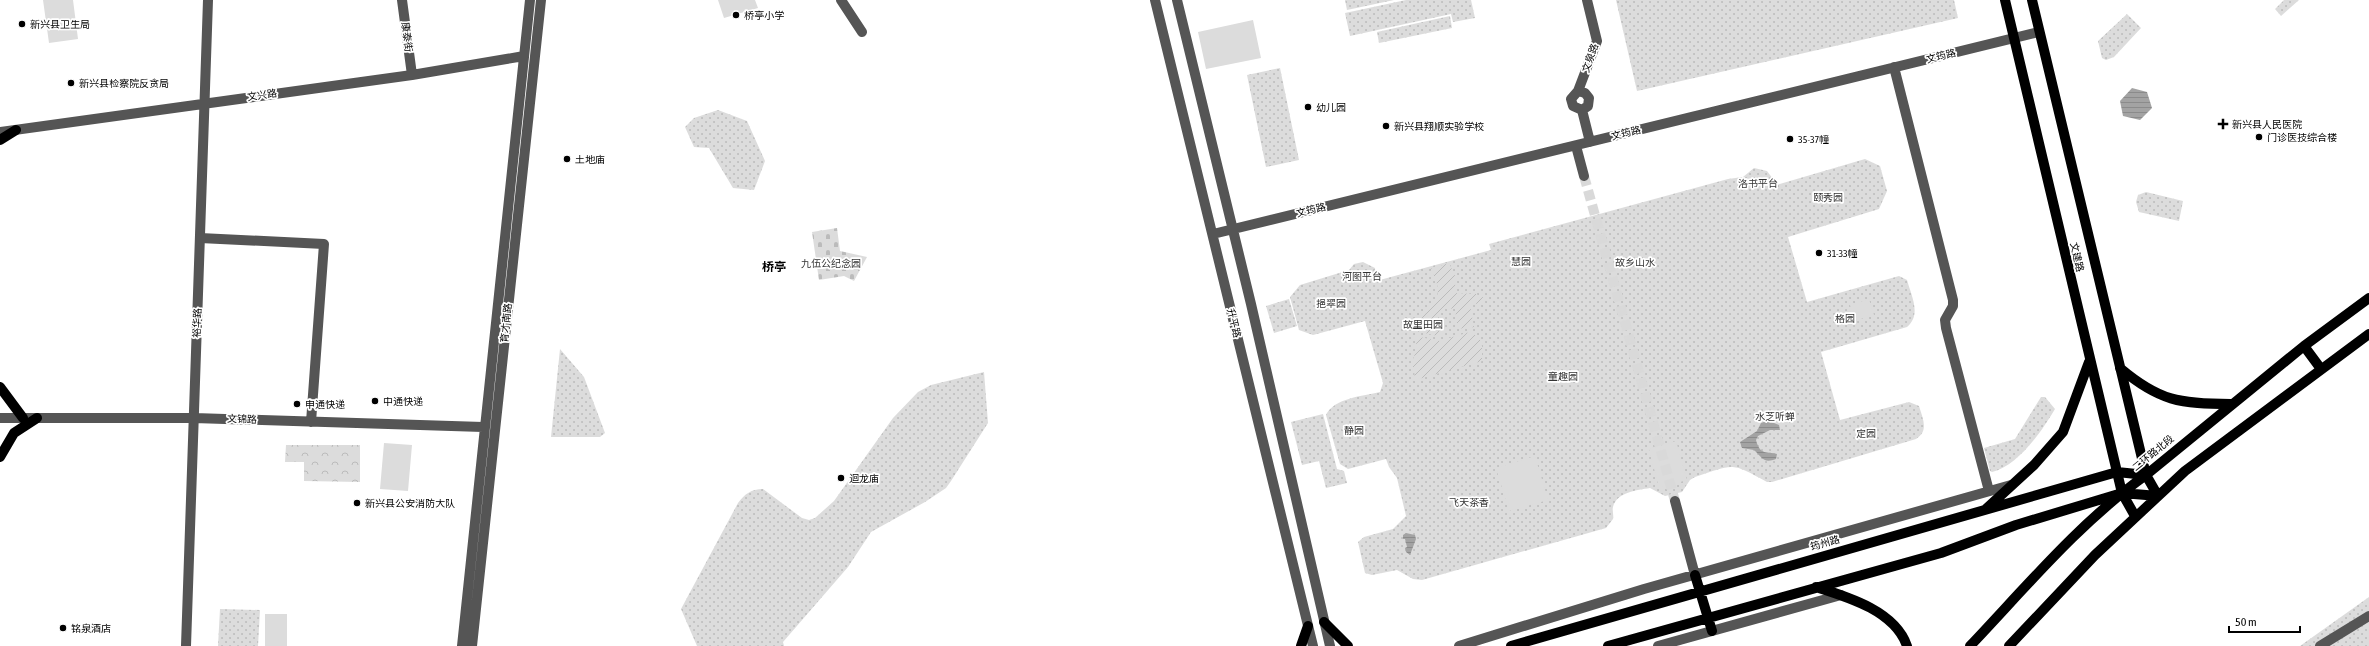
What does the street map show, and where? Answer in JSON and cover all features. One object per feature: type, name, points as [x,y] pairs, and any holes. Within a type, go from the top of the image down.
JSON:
[{"type":"main road","name":"文建路","points":[[2005,0],[2089,362],[2122,492],[2135,516]]},
{"type":"main road","name":"文建路","points":[[2032,0],[2146,475],[2158,496]]},
{"type":"main road","points":[[0,140],[16,130]]},
{"type":"main road","name":"二环路北段","points":[[1970,646],[2076,535],[2122,492],[2146,475],[2231,404],[2304,346],[2369,298]]},
{"type":"main road","points":[[2009,646],[2135,516],[2185,471],[2369,334]]},
{"type":"main road","points":[[2304,346],[2321,369]]},
{"type":"main road","points":[[1985,510],[2011,485],[2034,466],[2063,432],[2089,362]]},
{"type":"main road","points":[[2120,368],[2142,387],[2160,395],[2181,401],[2231,404]]},
{"type":"main road","points":[[0,387],[23,418]]},
{"type":"main road","points":[[0,457],[14,433],[37,418]]},
{"type":"main road","name":"筠州路","points":[[1511,646],[2117,472],[2146,475]]},
{"type":"main road","points":[[1608,646],[1941,553],[2016,525],[2122,492],[2158,496]]},
{"type":"main road","points":[[1695,575],[1712,631]]},
{"type":"main road","points":[[1816,587],[1841,595],[1859,603],[1893,624],[1904,639],[1907,646]]},
{"type":"main road","points":[[1324,622],[1348,646]]},
{"type":"main road","points":[[1301,646],[1308,626]]},
{"type":"street","name":"裕华路","points":[[186,646],[208,0]]},
{"type":"street","name":"康泰街","points":[[402,0],[412,75]]},
{"type":"street","name":"育才南路","points":[[462,646],[530,0]]},
{"type":"street","name":"育才南路","points":[[472,646],[541,0]]},
{"type":"street","points":[[841,0],[862,32]]},
{"type":"street","name":"升平路","points":[[1155,0],[1313,646]]},
{"type":"street","name":"升平路","points":[[1177,0],[1233,229],[1330,646]]},
{"type":"street","name":"文泉路","points":[[1587,0],[1597,41],[1578,92],[1572,96],[1571,103],[1575,109],[1582,110],[1590,142]]},
{"type":"street","name":"文筠路","points":[[1213,234],[2039,32]]},
{"type":"street","name":"文兴路","points":[[0,132],[412,75],[524,56]]},
{"type":"street","points":[[1894,67],[1952,300],[1953,306],[1945,320],[1946,328],[1989,491]]},
{"type":"street","points":[[1576,146],[1584,176]]},
{"type":"street","points":[[200,238],[324,244],[311,422]]},
{"type":"street","name":"文锦路","points":[[0,418],[194,418],[484,427]]},
{"type":"street","points":[[1459,646],[1695,575],[2011,485]]},
{"type":"street","points":[[1674,500],[1695,575]]},
{"type":"street","points":[[1658,646],[1841,595]]},
{"type":"street","points":[[2320,646],[2369,616]]},
{"type":"green space","points":[[43,0],[73,0],[78,39],[49,43]]},
{"type":"green space","points":[[718,0],[755,0],[758,8],[724,18]]},
{"type":"green space","points":[[1345,0],[1394,0],[1347,10]]},
{"type":"green space","points":[[1406,0],[1471,0],[1475,18],[1453,22],[1451,14],[1350,36],[1345,13]]},
{"type":"green space","points":[[1616,0],[1954,0],[1958,18],[1637,91]]},
{"type":"green space","points":[[2284,0],[2299,0],[2281,16],[2275,9]]},
{"type":"green space","points":[[2127,14],[2141,28],[2114,57],[2106,60],[2102,58],[2098,41]]},
{"type":"green space","points":[[1450,16],[1452,28],[1379,43],[1377,32]]},
{"type":"green space","points":[[1253,20],[1261,58],[1206,69],[1198,32]]},
{"type":"green space","points":[[1280,68],[1299,160],[1266,167],[1247,75]]},
{"type":"green space","points":[[718,110],[747,121],[765,161],[754,190],[733,188],[709,148],[694,147],[685,127],[694,118]]},
{"type":"green space","points":[[1865,159],[1880,166],[1887,191],[1879,209],[1788,237],[1807,302],[1899,276],[1907,280],[1913,298],[1915,311],[1914,317],[1907,327],[1821,352],[1840,420],[1909,402],[1919,406],[1924,424],[1923,432],[1920,436],[1916,439],[1772,482],[1767,482],[1739,468],[1732,467],[1718,469],[1695,477],[1690,480],[1682,492],[1665,496],[1650,488],[1634,491],[1623,495],[1615,502],[1613,508],[1613,519],[1606,528],[1422,580],[1413,579],[1397,570],[1372,575],[1365,573],[1358,542],[1364,537],[1393,529],[1406,516],[1397,478],[1389,467],[1386,459],[1348,469],[1340,464],[1326,415],[1330,409],[1342,401],[1380,392],[1383,383],[1365,321],[1313,335],[1299,330],[1290,297],[1300,285],[1349,270],[1354,264],[1363,262],[1375,268],[1376,281],[1491,250],[1489,244],[1728,179],[1743,177],[1754,168],[1767,171],[1773,179],[1773,186]]},
{"type":"green space","points":[[2146,192],[2183,201],[2179,221],[2139,212],[2136,202],[2138,195]]},
{"type":"green space","name":"九伍公纪念园","points":[[837,228],[840,251],[867,257],[854,281],[844,276],[819,280],[812,232]]},
{"type":"green space","name":"故里田园","points":[[1449,263],[1456,278],[1454,293],[1476,294],[1487,300],[1470,306],[1474,327],[1462,329],[1457,323],[1455,309],[1446,308],[1438,314],[1439,331],[1442,337],[1416,331],[1417,321],[1434,304],[1437,298],[1437,285],[1430,269]]},
{"type":"green space","points":[[1289,299],[1297,326],[1274,333],[1266,306]]},
{"type":"green space","points":[[1869,299],[1874,315],[1854,321],[1850,305]]},
{"type":"green space","points":[[1470,332],[1479,337],[1482,346],[1482,361],[1415,380],[1414,368],[1411,365],[1417,348],[1415,336],[1439,341]]},
{"type":"green space","points":[[560,349],[584,377],[605,433],[600,437],[551,437]]},
{"type":"green space","points":[[984,372],[988,423],[946,488],[925,502],[871,532],[848,567],[783,642],[784,646],[697,646],[681,609],[738,503],[743,497],[752,491],[763,489],[802,518],[809,520],[815,518],[834,501],[893,418],[918,392],[931,385]]},
{"type":"green space","points":[[2041,397],[2045,397],[2055,409],[2036,437],[2011,463],[1992,472],[1990,471],[1984,448],[2015,439]]},
{"type":"green space","points":[[1323,414],[1337,469],[1344,471],[1347,483],[1326,488],[1319,461],[1302,465],[1291,422]]},
{"type":"green space","points":[[1676,441],[1687,480],[1659,488],[1649,449]]},
{"type":"green space","points":[[384,443],[412,445],[408,491],[380,489]]},
{"type":"green space","points":[[286,445],[360,445],[360,482],[304,481],[304,462],[285,462]]},
{"type":"green space","points":[[1535,456],[1548,500],[1509,511],[1496,468]]},
{"type":"green space","points":[[2369,597],[2369,646],[2300,646]]},
{"type":"green space","points":[[220,609],[260,610],[258,646],[218,646]]},
{"type":"green space","points":[[265,614],[287,614],[287,646],[265,646]]},
{"type":"shaded area","points":[[2132,88],[2147,92],[2152,108],[2140,120],[2123,116],[2120,101]]},
{"type":"shaded area","points":[[1769,421],[1779,425],[1780,430],[1770,430],[1758,436],[1756,440],[1762,451],[1777,454],[1776,459],[1768,461],[1763,459],[1754,450],[1742,448],[1740,442],[1757,431],[1761,423]]},
{"type":"shaded area","points":[[1406,533],[1415,535],[1416,539],[1410,555],[1406,552],[1405,548],[1407,547],[1405,539],[1403,539],[1403,535]]},
{"type":"tunnel","points":[[1584,176],[1675,501]]},
{"type":"place","name":"桥亭小学","points":[[736,15]]},
{"type":"place","name":"新兴县卫生局","points":[[22,24]]},
{"type":"place","name":"新兴县检察院反贪局","points":[[71,83]]},
{"type":"place","name":"幼儿园","points":[[1308,107]]},
{"type":"place","name":"新兴县人民医院","points":[[2223,124]]},
{"type":"place","name":"新兴县翔顺实验学校","points":[[1386,126]]},
{"type":"place","name":"门诊医技综合楼","points":[[2259,137]]},
{"type":"place","name":"35-37幢","points":[[1790,139]]},
{"type":"place","name":"土地庙","points":[[567,159]]},
{"type":"place","name":"31-33幢","points":[[1819,253]]},
{"type":"place","name":"中通快递","points":[[375,401]]},
{"type":"place","name":"申通快递","points":[[297,404]]},
{"type":"place","name":"迴龙庙","points":[[841,478]]},
{"type":"place","name":"新兴县公安消防大队","points":[[357,503]]},
{"type":"place","name":"铭泉酒店","points":[[63,628]]},
{"type":"district","name":"桥亭","points":[[774,267]]},
{"type":"park label","name":"洛书平台","points":[[1758,183]]},
{"type":"park label","name":"颐秀园","points":[[1828,197]]},
{"type":"park label","name":"慧园","points":[[1521,261]]},
{"type":"park label","name":"故乡山水","points":[[1635,262]]},
{"type":"park label","name":"河图平台","points":[[1362,276]]},
{"type":"park label","name":"挹翠园","points":[[1331,303]]},
{"type":"park label","name":"格园","points":[[1845,318]]},
{"type":"park label","name":"童趣园","points":[[1563,376]]},
{"type":"park label","name":"水芝听蝉","points":[[1775,416]]},
{"type":"park label","name":"静园","points":[[1354,430]]},
{"type":"park label","name":"定园","points":[[1866,433]]},
{"type":"park label","name":"飞天茶香","points":[[1469,502]]}]
